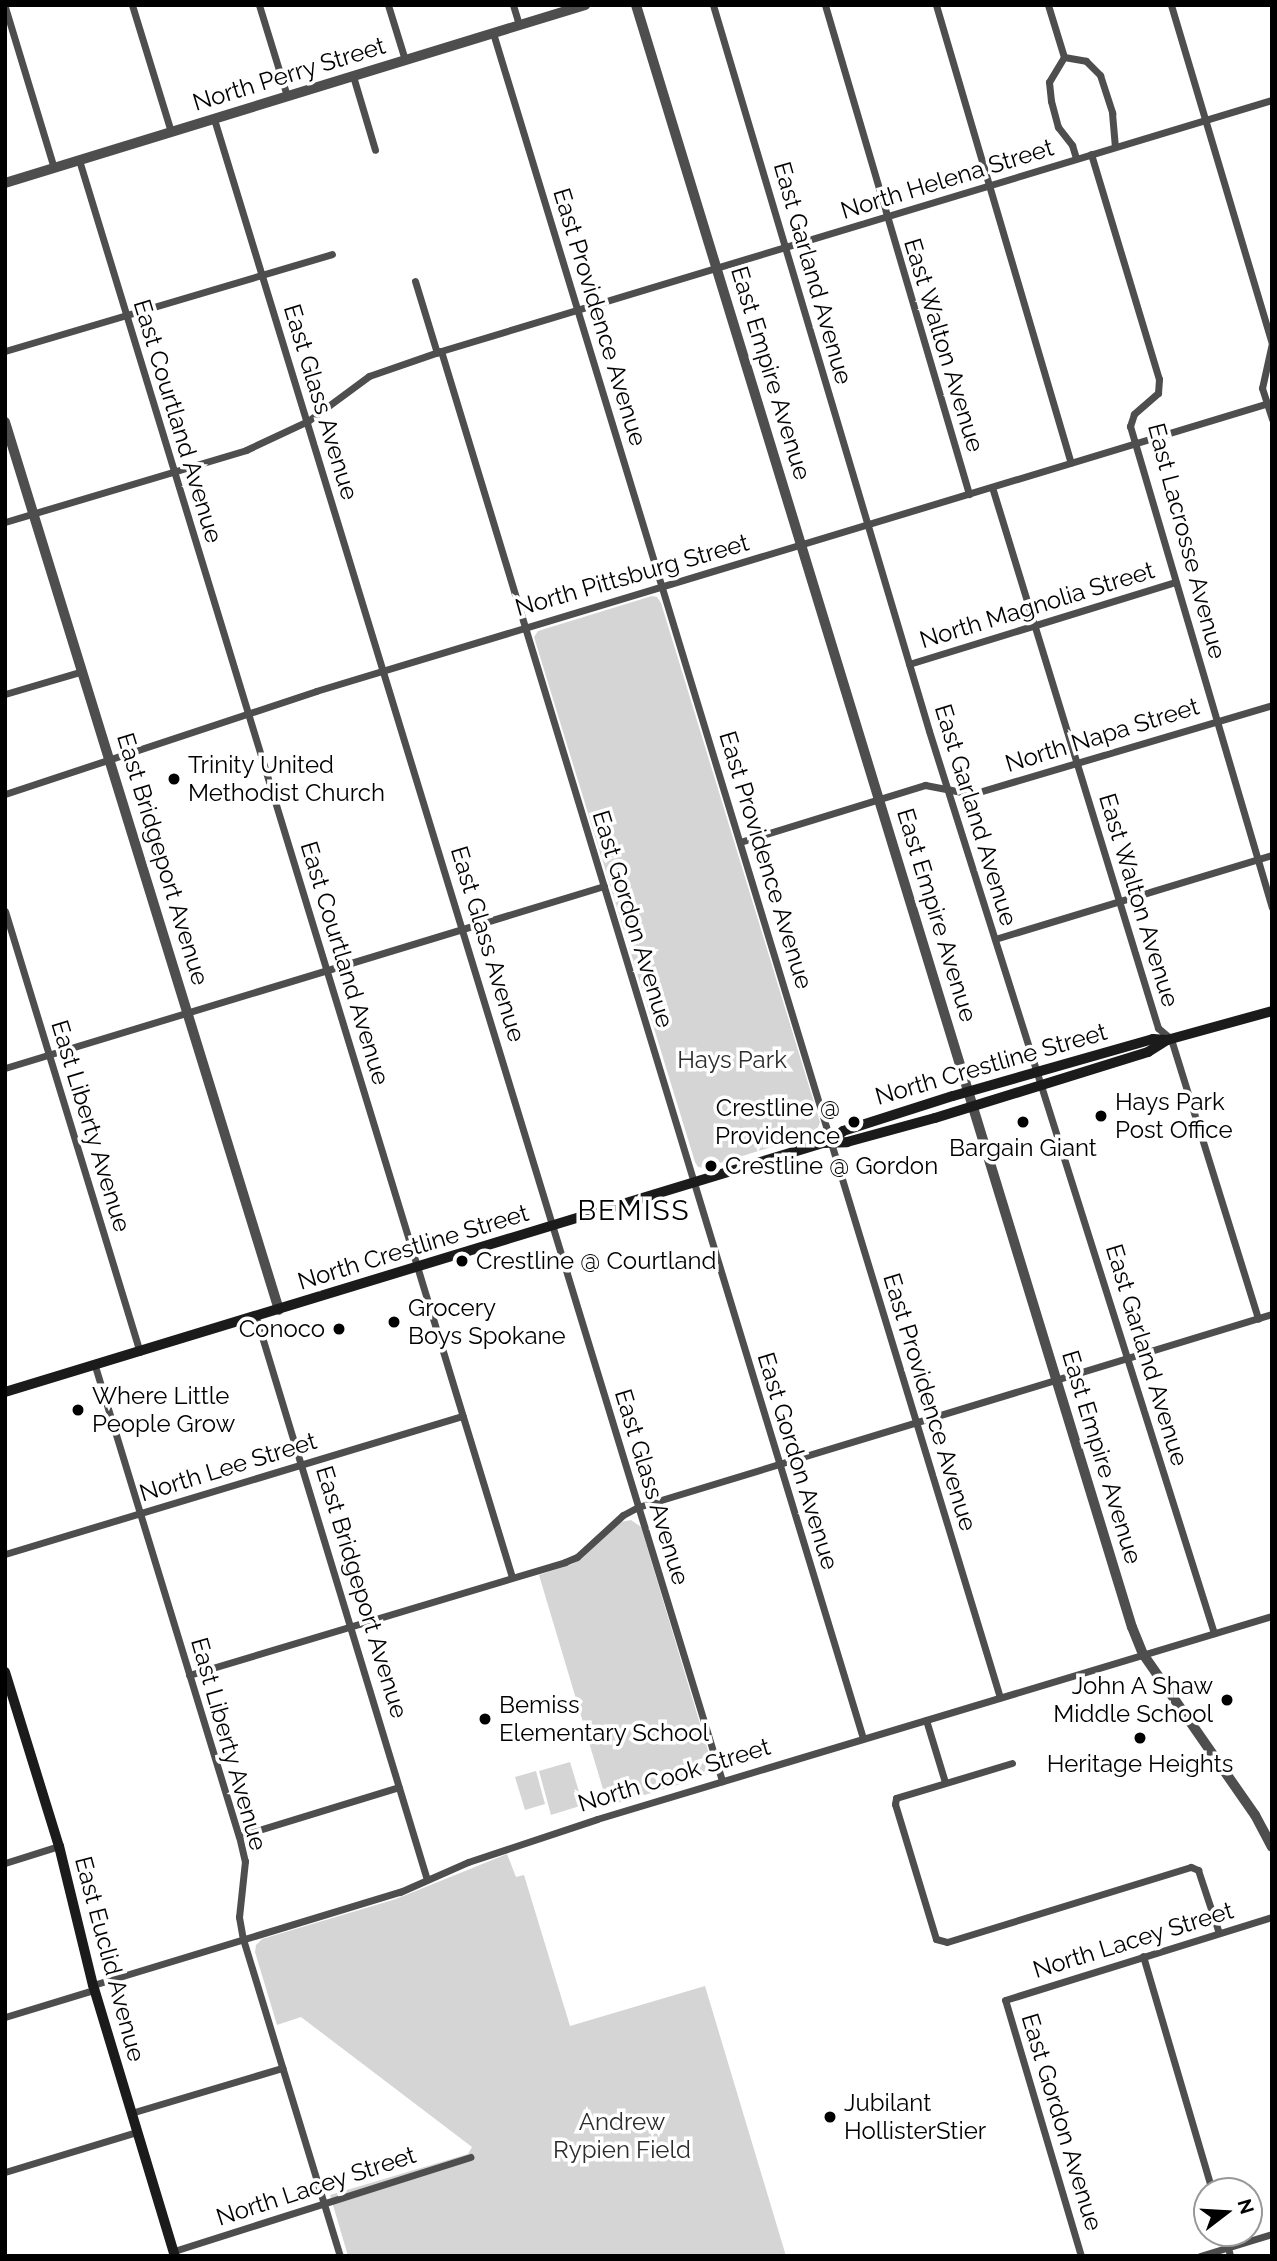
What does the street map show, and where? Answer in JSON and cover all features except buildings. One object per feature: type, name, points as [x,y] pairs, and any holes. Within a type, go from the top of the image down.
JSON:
[{"type":"main road","name":"North Crestline Street","points":[[832,1141],[843,1131],[1035,1072],[1153,1039],[1169,1039],[1272,1011]]},
{"type":"main road","name":"North Crestline Street","points":[[5,1392],[693,1182],[832,1141],[847,1142],[973,1106],[1148,1052],[1169,1039]]},
{"type":"main road","name":"East Euclid Avenue","points":[[5,1672],[10,1706],[59,1846],[93,1988],[174,2253]]},
{"type":"street","points":[[132,5],[171,132]]},
{"type":"street","points":[[259,5],[286,96]]},
{"type":"street","points":[[388,5],[405,60]]},
{"type":"street","points":[[513,5],[519,25]]},
{"type":"street","name":"North Perry Street","points":[[5,183],[585,5]]},
{"type":"street","name":"East Empire Avenue","points":[[636,5],[1132,1627],[1143,1654],[1255,1815],[1272,1847]]},
{"type":"street","name":"East Garland Avenue","points":[[713,5],[909,664],[1035,1072],[1043,1084],[1214,1633]]},
{"type":"street","name":"East Walton Avenue","points":[[825,5],[969,494]]},
{"type":"street","points":[[936,5],[1071,463]]},
{"type":"street","points":[[1048,5],[1064,57],[1049,82],[1051,101],[1058,127],[1072,145],[1076,158]]},
{"type":"street","points":[[1171,5],[1272,343],[1262,388],[1272,419]]},
{"type":"street","points":[[5,7],[54,168]]},
{"type":"street","name":"East Providence Avenue","points":[[493,33],[1000,1698]]},
{"type":"street","points":[[1064,57],[1086,61],[1100,75],[1112,113],[1115,146]]},
{"type":"street","points":[[353,76],[375,150]]},
{"type":"street","name":"North Helena Street","points":[[5,522],[243,451],[308,421],[369,376],[439,352],[886,219],[1076,158],[1272,100]]},
{"type":"street","name":"East Glass Avenue","points":[[214,119],[722,1782]]},
{"type":"street","name":"East Lacrosse Avenue","points":[[1091,154],[1159,379],[1158,393],[1134,414],[1130,426],[1272,908]]},
{"type":"street","name":"East Courtland Avenue","points":[[79,160],[512,1577]]},
{"type":"street","points":[[5,351],[332,254]]},
{"type":"street","name":"East Gordon Avenue","points":[[415,281],[604,886],[863,1738]]},
{"type":"street","name":"North Pittsburg Street","points":[[5,794],[523,627],[1269,403]]},
{"type":"street","name":"East Bridgeport Avenue","points":[[5,422],[279,1310]]},
{"type":"street","name":"East Walton Avenue","points":[[992,487],[1158,1028],[1169,1039],[1258,1319]]},
{"type":"street","name":"North Magnolia Street","points":[[909,664],[1176,582]]},
{"type":"street","points":[[5,694],[83,671]]},
{"type":"street","name":"North Napa Street","points":[[740,842],[925,785],[972,793],[1272,705]]},
{"type":"street","points":[[995,939],[1272,855]]},
{"type":"street","points":[[5,1068],[326,968],[604,886]]},
{"type":"street","name":"East Liberty Avenue","points":[[5,911],[140,1352]]},
{"type":"street","points":[[189,1675],[578,1557],[623,1515],[638,1507],[1272,1314]]},
{"type":"street","name":"East Bridgeport Avenue","points":[[256,1317],[428,1880]]},
{"type":"street","name":"East Liberty Avenue","points":[[95,1366],[239,1836],[245,1861],[239,1917],[243,1939],[340,2256]]},
{"type":"street","name":"North Lee Street","points":[[5,1554],[463,1416]]},
{"type":"street","name":"North Cook Street","points":[[5,2017],[243,1939],[400,1892],[515,1845],[1272,1616]]},
{"type":"street","points":[[926,1720],[945,1782]]},
{"type":"street","points":[[1012,1763],[896,1798],[895,1804],[936,1939],[947,1942],[1191,1867],[1198,1870],[1219,1933]]},
{"type":"street","points":[[239,1836],[399,1787]]},
{"type":"street","points":[[5,1863],[59,1846]]},
{"type":"street","name":"North Lacey Street","points":[[1005,2000],[1272,1917]]},
{"type":"street","points":[[1143,1956],[1208,2177]]},
{"type":"street","name":"East Gordon Avenue","points":[[1005,2000],[1081,2256]]},
{"type":"street","points":[[131,2113],[282,2068]]},
{"type":"street","points":[[5,2172],[137,2132]]},
{"type":"street","name":"North Lacey Street","points":[[174,2253],[470,2157]]},
{"type":"street","points":[[1200,2256],[1229,2252],[1272,2234]]},
{"type":"green space","name":"Hays Park","points":[[652,596],[657,597],[661,603],[820,1122],[816,1133],[704,1168],[698,1167],[695,1162],[534,637],[538,631]]},
{"type":"green space","points":[[631,1520],[641,1527],[712,1764],[707,1776],[608,1806],[539,1575],[573,1564],[621,1522]]},
{"type":"green space","points":[[570,1762],[583,1805],[551,1815],[539,1771]]},
{"type":"green space","points":[[536,1771],[545,1804],[525,1810],[515,1777]]},
{"type":"green space","name":"Andrew Rypien Field","points":[[507,1854],[516,1877],[524,1875],[570,2026],[705,1986],[786,2256],[348,2256],[330,2195],[468,2154],[472,2147],[301,2017],[277,2025],[255,1952],[256,1945],[262,1939],[396,1899]]},
{"type":"place","name":"Trinity United Methodist Church","points":[[174,779]]},
{"type":"place","name":"Hays Park Post Office","points":[[1101,1116]]},
{"type":"place","name":"Crestline @ Providence","points":[[854,1122]]},
{"type":"place","name":"Bargain Giant","points":[[1023,1122]]},
{"type":"place","name":"Crestline @ Gordon","points":[[711,1166]]},
{"type":"place","name":"Crestline @ Courtland","points":[[462,1261]]},
{"type":"place","name":"Grocery Boys Spokane","points":[[394,1322]]},
{"type":"place","name":"Conoco","points":[[339,1329]]},
{"type":"place","name":"Where Little People Grow","points":[[78,1410]]},
{"type":"place","name":"John A Shaw Middle School","points":[[1227,1700]]},
{"type":"place","name":"Bemiss Elementary School","points":[[485,1719]]},
{"type":"place","name":"Heritage Heights","points":[[1140,1738]]},
{"type":"place","name":"Jubilant HollisterStier","points":[[830,2117]]},
{"type":"district","name":"BEMISS","points":[[634,1211]]}]
